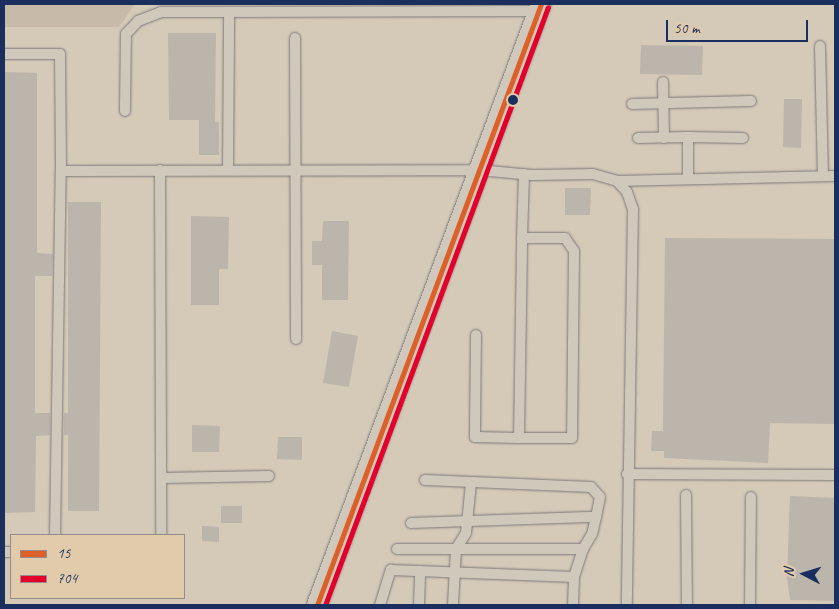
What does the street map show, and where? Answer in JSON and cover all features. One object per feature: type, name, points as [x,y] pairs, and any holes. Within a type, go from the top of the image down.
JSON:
[{"type":"street","points":[[317,605],[539,8]]},
{"type":"lane","points":[[124,111],[126,34],[138,21],[161,12],[539,8]]},
{"type":"lane","points":[[228,170],[229,12]]},
{"type":"lane","points":[[295,38],[297,170],[296,339]]},
{"type":"lane","points":[[820,46],[823,176]]},
{"type":"lane","points":[[4,54],[60,54],[55,534]]},
{"type":"lane","points":[[663,82],[664,138]]},
{"type":"lane","points":[[632,104],[751,101]]},
{"type":"lane","points":[[688,137],[688,178]]},
{"type":"lane","points":[[638,138],[743,138]]},
{"type":"lane","points":[[160,170],[161,534]]},
{"type":"lane","points":[[60,171],[479,170],[524,174],[593,174],[617,181],[835,176]]},
{"type":"lane","points":[[519,438],[524,174]]},
{"type":"lane","points":[[617,181],[628,192],[633,209],[627,474],[627,605]]},
{"type":"lane","points":[[476,335],[475,438],[572,438],[574,250],[565,238],[522,238]]},
{"type":"lane","points":[[627,474],[835,475]]},
{"type":"lane","points":[[161,478],[269,476]]},
{"type":"lane","points":[[425,480],[592,487],[600,497],[592,534],[583,549],[574,577],[573,605]]},
{"type":"lane","points":[[453,605],[456,550],[466,533],[471,483]]},
{"type":"lane","points":[[686,495],[687,605]]},
{"type":"lane","points":[[750,605],[751,497]]},
{"type":"lane","points":[[411,523],[596,517]]},
{"type":"lane","points":[[397,549],[583,549]]},
{"type":"lane","points":[[380,605],[391,570],[574,577]]},
{"type":"lane","points":[[419,605],[420,571]]},
{"type":"shaded area","points":[[4,4],[135,4],[119,27],[4,27]]},
{"type":"building","points":[[168,33],[216,33],[215,122],[219,122],[219,155],[199,155],[199,120],[169,120]]},
{"type":"building","points":[[641,45],[703,46],[702,75],[640,74]]},
{"type":"building","points":[[4,72],[37,73],[37,253],[53,254],[52,276],[35,276],[35,413],[50,413],[50,435],[36,436],[35,512],[4,513]]},
{"type":"building","points":[[784,99],[802,99],[801,148],[783,147]]},
{"type":"building","points":[[565,188],[591,188],[590,215],[565,215]]},
{"type":"building","points":[[68,202],[101,202],[99,511],[68,511],[68,435],[64,435],[64,413],[68,413]]},
{"type":"building","points":[[191,216],[229,217],[228,269],[219,269],[219,305],[191,305]]},
{"type":"building","points":[[323,221],[349,221],[348,300],[322,300],[322,265],[312,265],[312,241],[322,241]]},
{"type":"building","points":[[665,238],[835,239],[835,424],[770,423],[768,463],[664,458],[664,451],[651,451],[652,431],[663,431]]},
{"type":"building","points":[[332,331],[358,336],[349,387],[323,383]]},
{"type":"building","points":[[192,425],[220,426],[219,452],[192,452]]},
{"type":"building","points":[[278,437],[302,437],[302,460],[277,459]]},
{"type":"building","points":[[790,496],[835,498],[835,601],[790,600],[787,577]]},
{"type":"building","points":[[221,506],[242,506],[242,523],[221,523]]},
{"type":"building","points":[[202,526],[219,527],[219,542],[202,541]]},
{"type":"transit line","name":"15","points":[[317,605],[541,4]]},
{"type":"transit line","name":"704","points":[[325,605],[548,7]]}]
